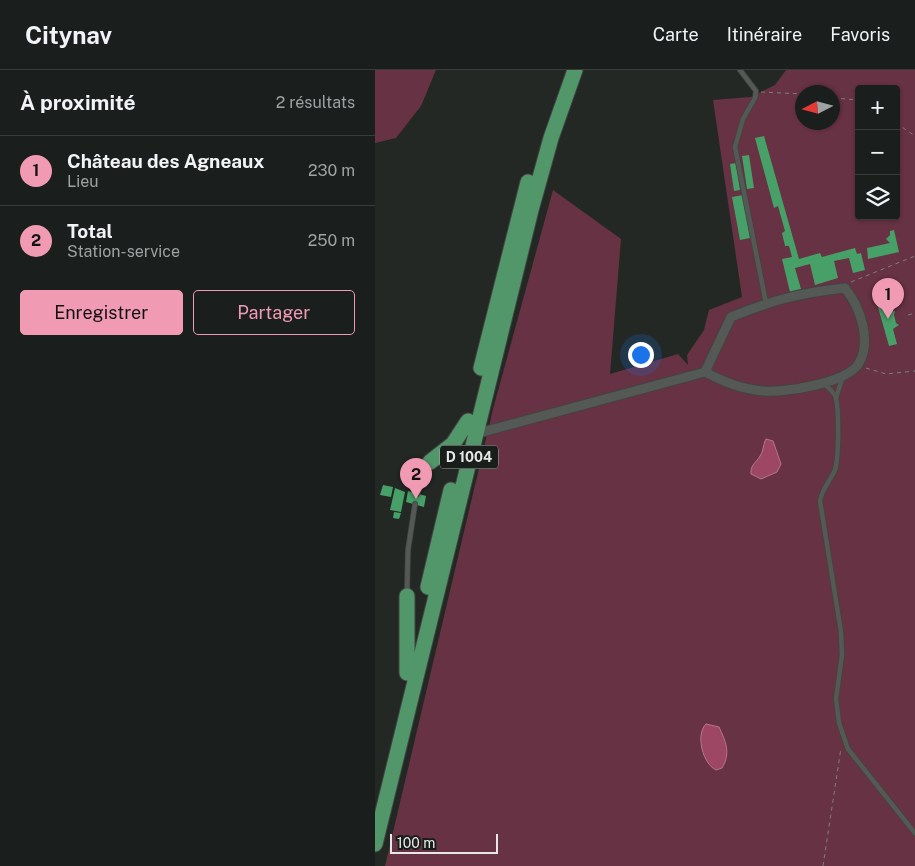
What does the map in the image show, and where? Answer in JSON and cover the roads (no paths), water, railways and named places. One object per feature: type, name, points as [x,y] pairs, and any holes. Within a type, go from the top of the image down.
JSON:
[{"type":"highway","name":"D 1004","points":[[375,844],[521,207],[541,138],[565,70]]},
{"type":"highway","name":"D 1004","points":[[375,802],[471,427],[551,138],[575,70]]},
{"type":"highway","points":[[430,462],[471,427]]},
{"type":"highway","points":[[407,596],[407,673]]},
{"type":"street","points":[[471,427],[705,372],[730,386],[762,391],[781,392],[822,383],[843,375],[859,364],[866,344],[862,321],[851,296],[845,288],[813,291],[766,303],[731,317],[705,372]]},
{"type":"lane","points":[[740,70],[755,91],[755,98],[737,134],[736,151],[766,303]]},
{"type":"lane","points":[[843,375],[835,398],[838,454],[835,469],[821,491],[820,502],[841,632],[842,654],[836,699],[839,723],[848,750],[915,833]]},
{"type":"lane","points":[[822,383],[830,389],[835,398]]},
{"type":"lane","points":[[417,494],[430,462]]},
{"type":"lane","points":[[407,596],[408,550],[415,504]]},
{"type":"place","name":"Château des Agneaux","points":[[888,319]]},
{"type":"place","name":"Total","points":[[416,499]]}]
